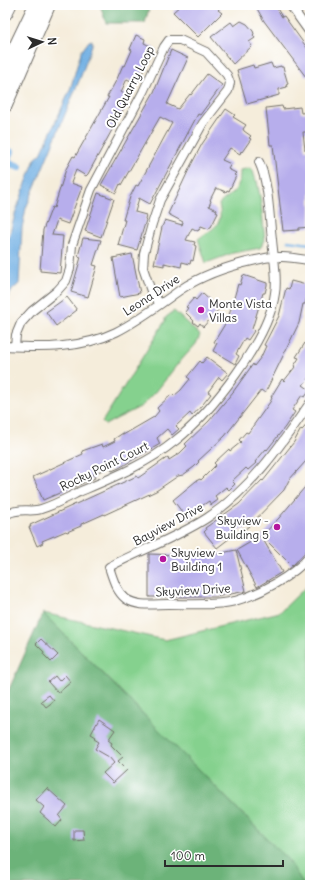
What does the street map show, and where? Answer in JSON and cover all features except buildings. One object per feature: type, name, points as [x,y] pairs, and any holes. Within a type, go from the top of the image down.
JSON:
[{"type":"highway","points":[[5,13],[9,5]]},
{"type":"highway","points":[[5,70],[36,5]]},
{"type":"highway","points":[[5,105],[48,5]]},
{"type":"street","points":[[290,5],[310,33]]},
{"type":"street","name":"Old Quarry Loop","points":[[15,346],[16,335],[21,322],[32,311],[57,292],[66,282],[70,269],[72,245],[91,190],[143,92],[164,47],[169,40],[180,40],[206,52],[226,75],[230,83],[228,91],[203,123],[192,141],[160,200],[152,224],[144,253],[143,268],[151,291],[160,304]]},
{"type":"street","name":"Rocky Point Court","points":[[5,514],[17,511],[40,510],[117,476],[152,458],[176,441],[192,426],[235,375],[250,353],[264,328],[276,293],[268,203],[262,170],[259,162]]},
{"type":"street","name":"Leona Drive","points":[[5,346],[39,348],[59,347],[98,339],[116,332],[180,290],[199,279],[222,269],[246,262],[273,257],[310,260]]},
{"type":"street","name":"Bayview Drive","points":[[109,567],[186,530],[208,517],[231,499],[266,464],[310,403]]},
{"type":"street","name":"Skyview Drive","points":[[109,567],[117,589],[127,599],[141,604],[206,604],[235,601],[256,593],[283,579],[304,563],[310,556]]},
{"type":"green space","points":[[100,5],[150,5],[145,23],[106,23]]},
{"type":"green space","points":[[250,168],[253,171],[257,181],[265,241],[263,241],[260,248],[233,253],[206,263],[198,239],[213,229],[219,222],[219,204],[237,187],[239,183],[240,170]]},
{"type":"green space","points":[[174,311],[200,335],[196,344],[176,366],[156,392],[142,406],[105,425],[102,422],[165,321],[165,318]]},
{"type":"green space","points":[[310,583],[310,885],[303,885],[289,861],[43,613],[165,640],[280,612]]},
{"type":"green space","points":[[43,613],[289,861],[304,885],[5,885],[5,698]]},
{"type":"water","points":[[92,40],[92,45],[81,76],[26,208],[22,228],[19,284],[13,289],[5,302],[5,251],[16,211],[35,159],[41,154],[70,90],[81,52],[89,41]]},
{"type":"waterway","points":[[10,152],[5,161],[19,167]]},
{"type":"waterway","points":[[288,241],[310,244]]},
{"type":"place","name":"Monte Vista Villas","points":[[201,310]]},
{"type":"place","name":"Skyview - Building 5","points":[[277,527]]},
{"type":"place","name":"Skyview - Building 1","points":[[163,559]]}]
